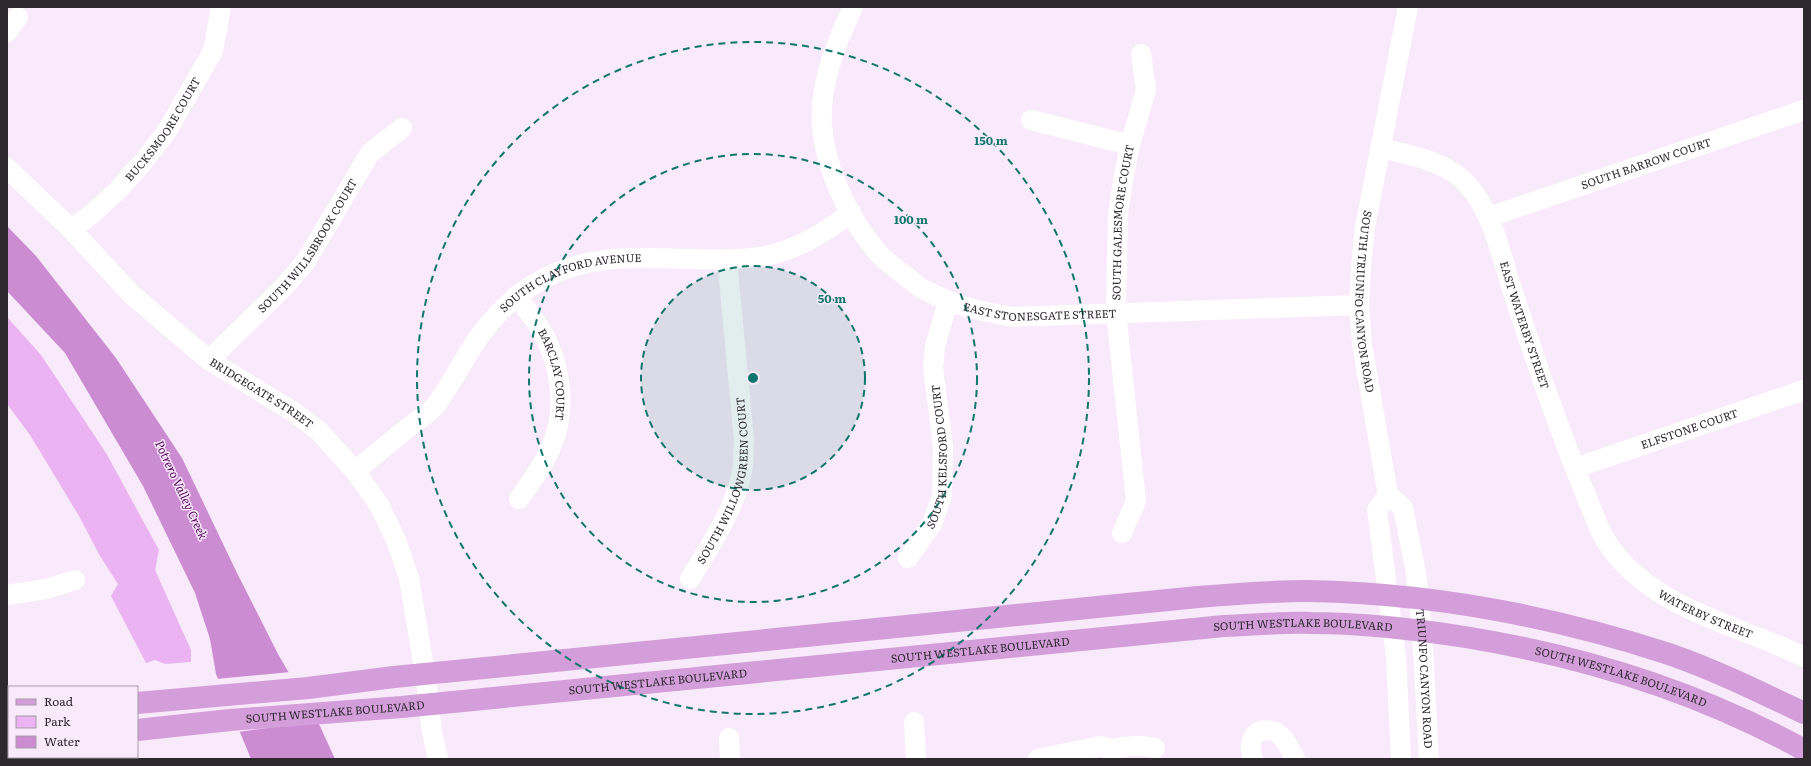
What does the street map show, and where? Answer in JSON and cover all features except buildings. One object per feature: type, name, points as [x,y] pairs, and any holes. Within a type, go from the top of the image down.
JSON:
[{"type":"main road","points":[[138,703],[308,688],[425,674],[1198,597],[1308,591],[1388,595],[1495,609],[1542,619],[1670,655],[1709,670],[1804,713]]},
{"type":"main road","name":"SOUTH WESTLAKE BOULEVARD","points":[[138,730],[319,712],[429,704],[1224,626],[1311,622],[1422,630],[1511,644],[1566,658],[1662,685],[1747,721],[1804,750]]},
{"type":"street","name":"BUCKSMOORE COURT","points":[[71,228],[91,215],[117,191],[143,162],[167,131],[213,50],[221,7]]},
{"type":"street","name":"EAST STONESGATE STREET","points":[[853,7],[837,40],[828,73],[824,96],[822,126],[829,163],[839,191],[851,213],[880,255],[921,288],[948,302],[976,311],[1012,317],[1359,305]]},
{"type":"street","name":"SOUTH TRIUNFO CANYON ROAD","points":[[1388,495],[1362,344],[1359,305],[1360,268],[1365,227],[1408,7]]},
{"type":"street","name":"SOUTH GALESMORE COURT","points":[[1122,533],[1136,501],[1116,313],[1118,214],[1130,145],[1146,90],[1141,54]]},
{"type":"street","name":"SOUTH BARROW COURT","points":[[1489,217],[1804,110]]},
{"type":"street","points":[[1031,120],[1130,145]]},
{"type":"street","name":"SOUTH WILLSBROOK COURT","points":[[209,360],[283,288],[306,261],[370,153],[402,128]]},
{"type":"street","name":"EAST WATERBY STREET","points":[[1381,148],[1412,155],[1454,173],[1468,185],[1489,217],[1531,348],[1575,468],[1605,538],[1616,556]]},
{"type":"street","name":"BRIDGEGATE STREET","points":[[7,168],[71,228],[132,295],[209,360],[292,411],[319,431],[355,470],[378,505],[396,540],[407,572],[425,674],[432,732],[438,759]]},
{"type":"street","name":"SOUTH CLAYFORD AVENUE","points":[[355,470],[433,408],[455,378],[478,338],[499,312],[516,296],[545,278],[579,263],[616,258],[727,259],[765,256],[791,249],[816,237],[851,213]]},
{"type":"street","name":"SOUTH WILLOWGREEN COURT","points":[[690,579],[723,522],[738,488],[743,466],[744,440],[727,259]]},
{"type":"street","name":"BARCLAY COURT","points":[[516,296],[547,340],[555,359],[560,404],[558,425],[552,446],[533,479],[519,499]]},
{"type":"street","name":"SOUTH KELSFORD COURT","points":[[908,558],[932,524],[942,495],[944,470],[943,446],[933,368],[935,346],[948,302]]},
{"type":"street","name":"ELFSTONE COURT","points":[[1575,468],[1804,390]]},
{"type":"street","points":[[1401,759],[1396,657],[1377,510],[1388,495],[1403,508],[1419,599]]},
{"type":"street","name":"WATERBY STREET","points":[[1616,556],[1657,592],[1679,604],[1786,648],[1804,657]]},
{"type":"street","points":[[7,594],[46,589],[75,580]]},
{"type":"street","name":"TRIUNFO CANYON ROAD","points":[[1419,599],[1429,759]]},
{"type":"street","points":[[914,722],[916,759]]},
{"type":"street","points":[[1253,759],[1250,744],[1252,738],[1259,732],[1265,730],[1274,732],[1282,737],[1295,759]]},
{"type":"street","points":[[730,738],[730,759]]},
{"type":"street","points":[[1038,759],[1100,746],[1112,754],[1132,746],[1145,745],[1156,748]]},
{"type":"green space","points":[[7,317],[41,355],[106,453],[159,550],[155,570],[191,650],[191,662],[165,664],[155,660],[146,663],[111,596],[118,584],[100,556],[79,516],[30,435],[7,404]]},
{"type":"water","name":"Potrero Valley Creek","points":[[7,226],[36,256],[116,358],[182,458],[278,654],[320,726],[335,759],[251,759],[216,674],[210,639],[195,593],[143,486],[65,353],[7,291]]},
{"type":"pier","points":[[291,672],[319,721],[238,732],[216,679]]}]
